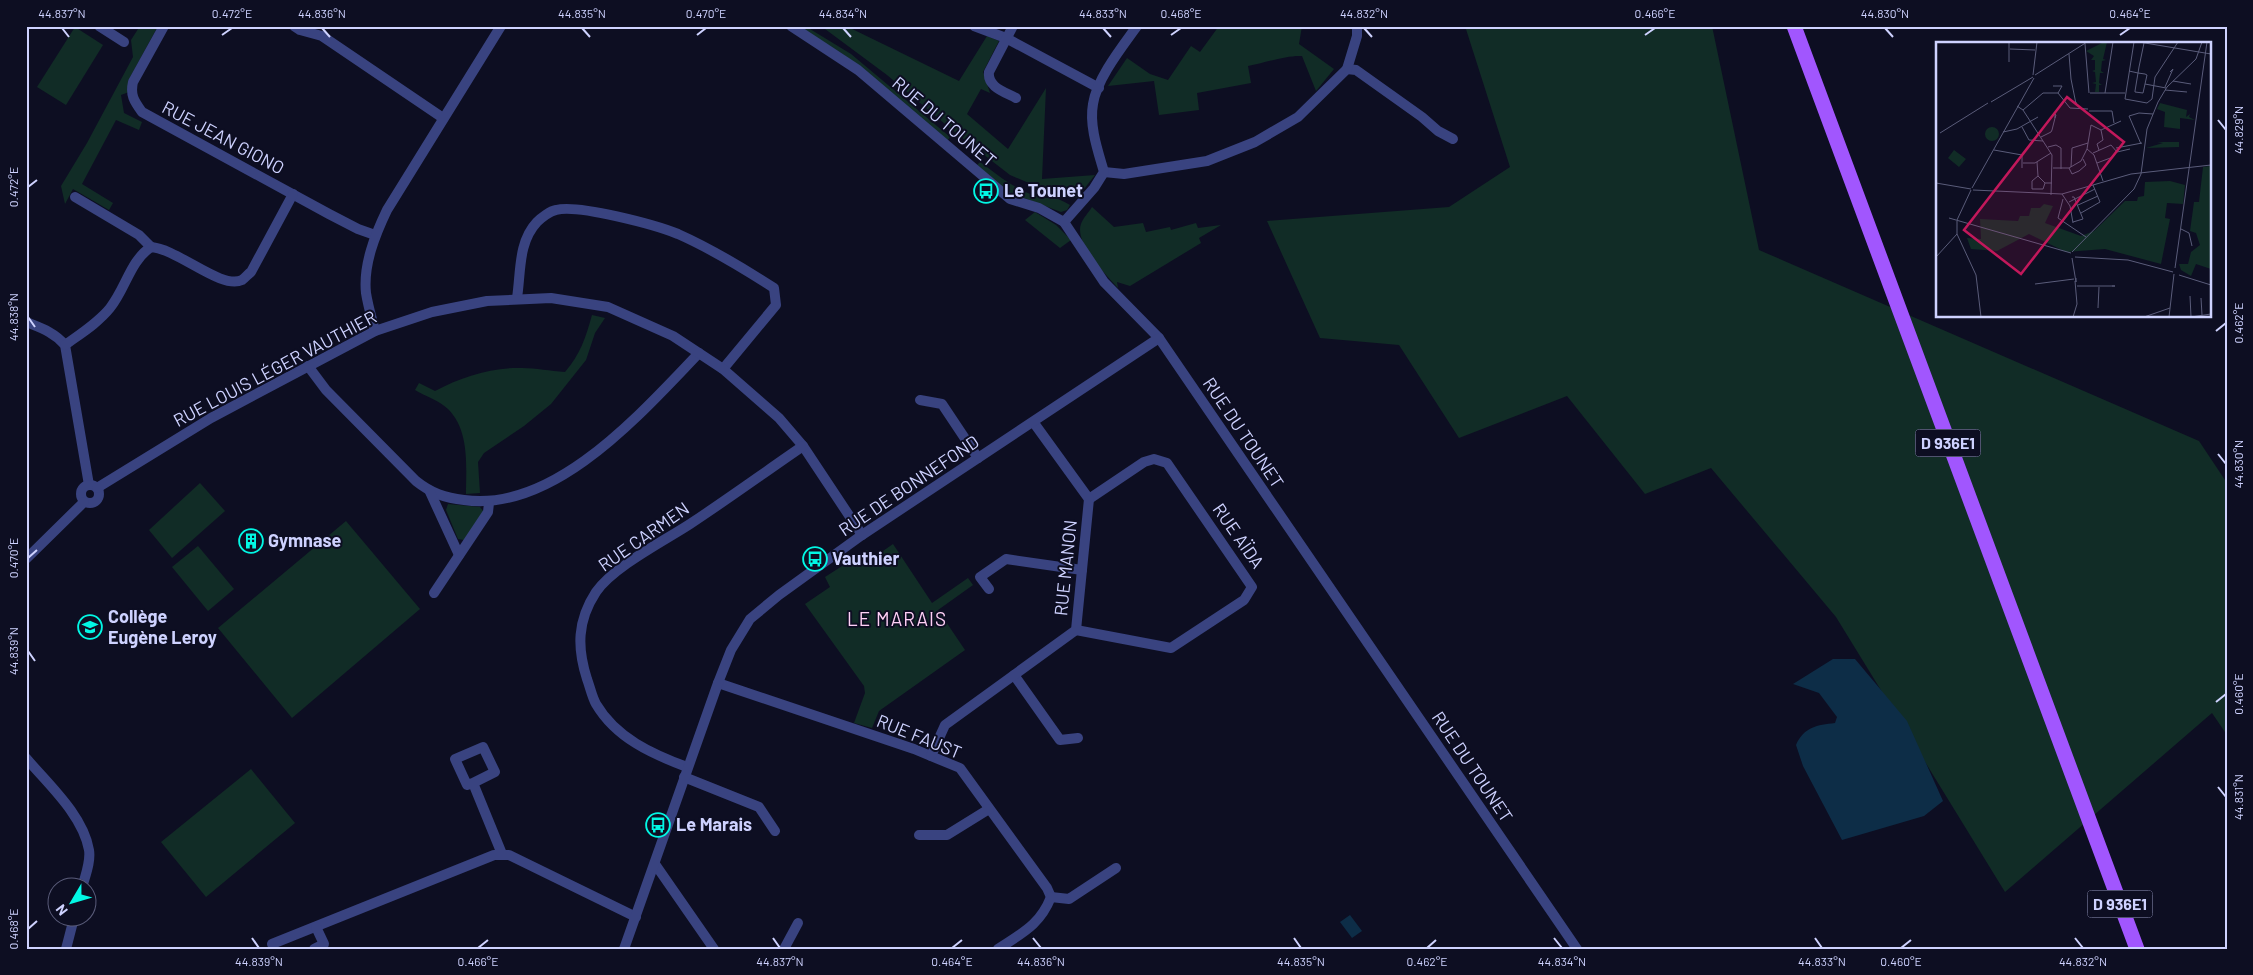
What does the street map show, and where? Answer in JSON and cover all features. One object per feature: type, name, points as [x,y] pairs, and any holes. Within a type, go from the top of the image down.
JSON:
[{"type":"main road","name":"D 936E1","points":[[1794,26],[2137,949]]},
{"type":"street","points":[[99,26],[124,42]]},
{"type":"street","name":"RUE JEAN GIONO","points":[[164,26],[133,82],[131,91],[133,101],[142,112],[358,229],[375,235]]},
{"type":"street","points":[[294,26],[300,30],[322,36],[443,118]]},
{"type":"street","points":[[375,331],[366,291],[368,262],[375,235],[386,210],[501,26]]},
{"type":"street","name":"RUE DU TOUNET","points":[[791,26],[858,70],[1010,199],[1039,208],[1064,222],[1104,282],[1159,338],[1577,949]]},
{"type":"street","points":[[974,26],[1006,38],[1099,88]]},
{"type":"street","points":[[1013,26],[989,72],[988,79],[991,83],[1016,98]]},
{"type":"street","points":[[1064,222],[1094,188],[1104,172],[1094,135],[1093,103],[1119,50],[1137,26]]},
{"type":"street","points":[[1104,172],[1124,174],[1207,161],[1255,142],[1298,117],[1347,69],[1357,36],[1356,26]]},
{"type":"street","points":[[1347,69],[1356,70],[1422,117],[1438,131],[1453,139]]},
{"type":"street","points":[[75,197],[139,235],[151,247],[170,251],[218,278],[229,282],[242,280],[251,272],[294,194]]},
{"type":"street","points":[[517,298],[522,250],[527,236],[538,221],[555,210],[574,209],[619,217],[676,233],[725,257],[774,288],[776,305],[723,369]]},
{"type":"street","points":[[65,345],[98,321],[111,308],[142,253],[151,247]]},
{"type":"street","name":"RUE LOUIS LÉGER VAUTHIER","points":[[93,486],[99,492],[97,500],[92,504],[84,502],[80,496],[82,490],[93,486],[211,418],[375,331],[432,312],[487,300],[551,298],[608,306],[673,336],[723,369],[779,418],[803,446],[862,535]]},
{"type":"street","points":[[26,322],[48,330],[65,345],[93,486]]},
{"type":"street","name":"RUE DE BONNEFOND","points":[[624,949],[718,683],[731,650],[750,619],[779,594],[862,535],[1034,423],[1159,338]]},
{"type":"street","points":[[308,366],[326,390],[416,481],[430,492],[448,498],[489,503],[524,495],[539,488],[602,448],[627,428],[699,353]]},
{"type":"street","points":[[920,400],[942,404],[978,458]]},
{"type":"street","name":"RUE MANON","points":[[931,756],[945,725],[1076,630],[1089,499],[1034,423]]},
{"type":"street","name":"RUE CARMEN","points":[[775,831],[759,807],[686,772],[635,743],[612,726],[595,703],[579,643],[585,614],[596,591],[619,570],[803,446]]},
{"type":"street","name":"RUE AÏDA","points":[[1076,630],[1171,648],[1244,600],[1252,586],[1167,462],[1154,459],[1144,462],[1089,499]]},
{"type":"street","points":[[430,492],[459,555]]},
{"type":"street","name":"RUE LOUIS LÉGER VAUTHIER","points":[[26,559],[84,502]]},
{"type":"street","points":[[434,593],[488,512],[489,503]]},
{"type":"street","points":[[989,589],[980,577],[1006,559],[1082,570]]},
{"type":"street","points":[[1014,675],[1060,740],[1078,738]]},
{"type":"street","name":"RUE FAUST","points":[[718,683],[931,756],[960,768],[1047,888],[1051,897]]},
{"type":"street","points":[[26,758],[81,824],[90,860],[85,878]]},
{"type":"street","points":[[473,783],[502,854]]},
{"type":"street","points":[[919,835],[947,835],[989,809]]},
{"type":"street","points":[[274,949],[272,944],[502,854],[529,864],[636,916]]},
{"type":"street","points":[[655,864],[714,949]]},
{"type":"street","points":[[998,949],[1035,924],[1045,913],[1051,897],[1069,900],[1116,868]]},
{"type":"street","points":[[784,949],[798,923]]},
{"type":"street","points":[[314,949],[324,944],[316,926]]},
{"type":"street","points":[[66,949],[71,928]]},
{"type":"green space","points":[[140,26],[158,26],[128,81],[129,92],[121,95],[124,113],[142,122],[139,130],[116,120],[82,184],[113,203],[109,210],[73,189],[65,204],[61,186],[87,143],[133,57],[131,40]]},
{"type":"green space","points":[[798,26],[805,26],[851,54],[950,137],[947,141],[869,74],[841,53]]},
{"type":"green space","points":[[821,26],[846,26],[959,81],[987,36],[999,41],[983,72],[990,93],[981,89],[967,114],[1008,149],[1046,88],[1042,179],[1095,175],[1077,198],[1056,190],[1043,189],[1010,175],[952,130],[887,75]]},
{"type":"green space","points":[[1219,26],[1302,26],[1299,44],[1334,69],[1316,91],[1302,56],[1248,66],[1251,83],[1197,93],[1199,110],[1159,115],[1154,81],[1108,86],[1127,58],[1150,74],[1168,80],[1191,46],[1200,52]]},
{"type":"green space","points":[[1465,26],[1712,26],[1759,250],[2199,441],[2227,483],[2227,735],[2212,713],[2005,892],[1836,617],[1711,468],[1645,494],[1567,396],[1459,438],[1399,345],[1320,338],[1267,221],[1449,207],[1510,167]]},
{"type":"green space","points":[[75,27],[103,45],[66,105],[37,87]]},
{"type":"green space","points":[[980,162],[1025,192],[1041,197],[1058,199],[1070,205],[1067,210],[1061,212],[1008,192],[977,165]]},
{"type":"green space","points":[[1092,207],[1114,227],[1143,223],[1146,232],[1170,227],[1171,230],[1196,223],[1198,228],[1221,225],[1199,238],[1201,243],[1130,286],[1117,282],[1118,288],[1092,258],[1082,240],[1081,224]]},
{"type":"green space","points":[[1035,212],[1056,225],[1071,240],[1060,248],[1025,220]]},
{"type":"green space","points":[[592,315],[605,318],[595,333],[586,360],[551,404],[524,426],[484,453],[478,462],[480,493],[466,494],[465,450],[460,428],[455,418],[445,406],[415,390],[419,383],[435,391],[466,377],[499,369],[527,368],[565,372],[575,359],[582,345]]},
{"type":"green space","points":[[200,483],[225,511],[172,558],[149,530]]},
{"type":"green space","points":[[448,504],[480,507],[484,512],[464,540],[458,539],[446,510]]},
{"type":"green space","points":[[346,521],[420,609],[292,718],[218,628]]},
{"type":"green space","points":[[893,544],[932,603],[968,578],[973,585],[938,610],[965,650],[879,711],[872,728],[854,723],[865,693],[864,686],[805,604],[830,587],[825,577],[867,550],[873,558]]},
{"type":"green space","points":[[198,546],[234,589],[208,611],[172,567]]},
{"type":"green space","points":[[251,769],[295,823],[206,897],[161,842]]},
{"type":"water","points":[[1833,659],[1855,659],[1907,721],[1943,801],[1924,816],[1842,840],[1803,766],[1796,745],[1803,734],[1812,728],[1835,723],[1837,717],[1819,693],[1793,684]]},
{"type":"water","points":[[1350,915],[1362,931],[1352,938],[1340,922]]},
{"type":"place","name":"Le Tounet","points":[[986,191]]},
{"type":"place","name":"Gymnase","points":[[251,541]]},
{"type":"place","name":"Vauthier","points":[[815,559]]},
{"type":"place","name":"Collège Eugène Leroy","points":[[90,627]]},
{"type":"place","name":"Le Marais","points":[[658,825]]},
{"type":"district","name":"LE MARAIS","points":[[897,619]]}]
